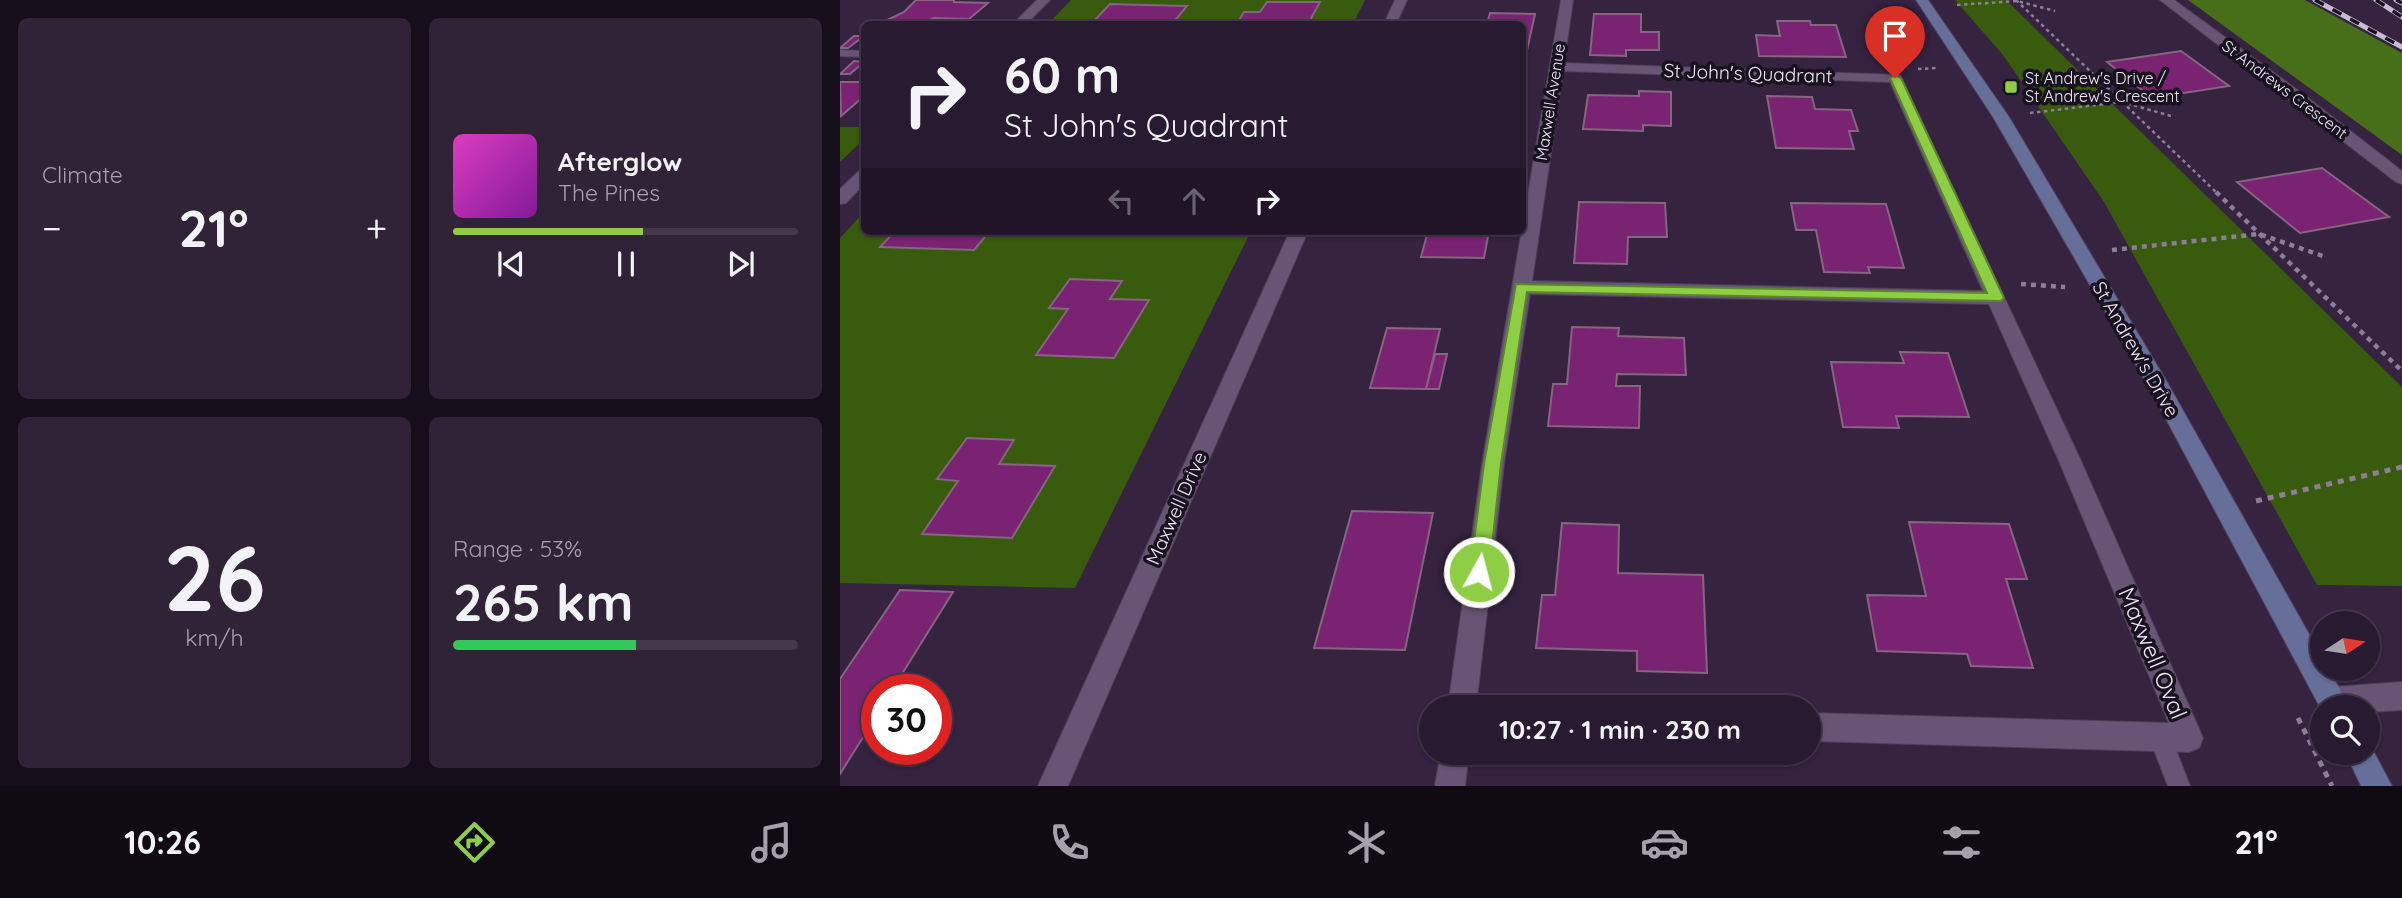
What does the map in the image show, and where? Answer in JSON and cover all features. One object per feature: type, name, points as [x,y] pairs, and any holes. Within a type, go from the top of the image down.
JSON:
[{"type":"street","points":[[1022,21],[1044,0]]},
{"type":"street","points":[[1391,21],[1401,0]]},
{"type":"street","name":"Maxwell Avenue","points":[[1464,695],[1493,464],[1567,0]]},
{"type":"street","name":"St Andrews Crescent","points":[[2166,0],[2298,97],[2402,179]]},
{"type":"street","name":"St Andrew's Drive","points":[[1925,4],[2001,117],[2227,509],[2328,695]]},
{"type":"street","name":"St John's Quadrant","points":[[1555,68],[1895,78]]},
{"type":"street","points":[[1521,287],[1993,290],[1895,78]]},
{"type":"street","points":[[840,199],[861,178]]},
{"type":"street","name":"Maxwell Drive","points":[[1053,786],[1297,235]]},
{"type":"street","name":"Maxwell Oval","points":[[1821,727],[2189,738],[1993,290]]},
{"type":"street","points":[[2380,699],[2402,696]]},
{"type":"street","points":[[1450,786],[1453,765]]},
{"type":"street","points":[[2366,765],[2377,786]]},
{"type":"lane","points":[[840,53],[861,54]]},
{"type":"lane","points":[[2160,737],[2179,786]]},
{"type":"path","points":[[1925,4],[2017,0],[2056,11]]},
{"type":"path","points":[[2017,0],[2402,372]]},
{"type":"path","points":[[1895,78],[1912,69],[1969,67]]},
{"type":"path","points":[[2001,117],[2122,102],[2171,116]]},
{"type":"path","points":[[2080,253],[2259,234],[2326,257]]},
{"type":"path","points":[[1993,290],[2101,289]]},
{"type":"path","points":[[2227,509],[2402,467]]},
{"type":"green space","points":[[1071,0],[1365,0],[1354,21],[1310,21],[1319,2],[1267,2],[1260,12],[1244,12],[1239,21],[1051,21]]},
{"type":"green space","points":[[1955,0],[2006,0],[2402,387],[2402,586],[2317,585],[2104,202],[2003,55]]},
{"type":"green space","points":[[2188,0],[2305,0],[2402,53],[2402,155]]},
{"type":"green space","points":[[840,127],[861,127],[861,142],[840,162]]},
{"type":"green space","points":[[861,215],[861,235],[1249,235],[1075,588],[840,583],[840,238]]},
{"type":"building","points":[[916,0],[988,3],[969,19],[885,21],[904,12]]},
{"type":"building","points":[[1267,2],[1320,2],[1310,21],[1239,21],[1244,12],[1260,12]]},
{"type":"building","points":[[1110,4],[1187,6],[1174,21],[1094,21]]},
{"type":"building","points":[[1490,13],[1535,14],[1526,55],[1526,21],[1488,21]]},
{"type":"building","points":[[1594,14],[1641,14],[1641,32],[1659,32],[1659,50],[1626,50],[1626,56],[1590,55]]},
{"type":"building","points":[[1777,21],[1810,21],[1811,25],[1836,25],[1846,57],[1759,56],[1756,35],[1780,36]]},
{"type":"building","points":[[854,36],[861,36],[848,48],[840,48]]},
{"type":"building","points":[[2181,51],[2229,86],[2152,98],[2107,62]]},
{"type":"building","points":[[854,61],[861,62],[850,74],[840,74]]},
{"type":"building","points":[[840,82],[861,82],[861,99],[841,116]]},
{"type":"building","points":[[1639,91],[1671,92],[1671,126],[1643,125],[1643,131],[1583,129],[1588,95],[1639,96]]},
{"type":"building","points":[[1767,96],[1812,97],[1815,109],[1851,110],[1858,131],[1849,131],[1854,149],[1776,148]]},
{"type":"building","points":[[2322,168],[2389,217],[2300,233],[2237,182]]},
{"type":"building","points":[[1579,202],[1665,203],[1667,237],[1628,237],[1627,264],[1574,263]]},
{"type":"building","points":[[1791,203],[1886,204],[1904,268],[1868,267],[1870,273],[1824,272],[1816,230],[1796,230]]},
{"type":"building","points":[[891,235],[987,235],[974,250],[880,247]]},
{"type":"building","points":[[1427,235],[1488,235],[1484,258],[1421,257]]},
{"type":"building","points":[[1070,279],[1122,281],[1110,299],[1149,300],[1114,358],[1036,355],[1068,309],[1049,308]]},
{"type":"building","points":[[1572,327],[1619,328],[1618,336],[1684,338],[1686,375],[1617,374],[1616,386],[1640,386],[1639,428],[1548,426],[1553,384],[1567,384]]},
{"type":"building","points":[[1387,328],[1440,329],[1426,389],[1370,388]]},
{"type":"building","points":[[1900,352],[1948,353],[1969,417],[1896,416],[1899,428],[1843,427],[1831,362],[1904,363]]},
{"type":"building","points":[[1435,354],[1447,354],[1439,389],[1426,389]]},
{"type":"building","points":[[967,438],[1014,440],[999,464],[1055,466],[1012,538],[922,534],[958,481],[937,479]]},
{"type":"building","points":[[1352,511],[1433,513],[1405,650],[1314,648]]},
{"type":"building","points":[[1909,522],[2009,524],[2027,579],[2006,579],[2033,668],[1971,666],[1967,654],[1877,651],[1867,595],[1926,596]]},
{"type":"building","points":[[1562,523],[1619,525],[1618,573],[1703,575],[1707,673],[1637,671],[1637,651],[1536,648],[1542,595],[1555,595]]},
{"type":"building","points":[[900,590],[953,592],[902,674],[861,674],[861,741],[840,774],[840,679]]},
{"type":"railway","points":[[2315,0],[2402,47]]},
{"type":"railway","points":[[2376,0],[2402,17]]},
{"type":"railway","points":[[2396,0],[2402,3]]},
{"type":"place","name":"St Andrew's Drive / St Andrew's Crescent","points":[[2011,87]]},
{"type":"route","points":[[1479,572],[1521,287],[1996,298],[1895,78]]}]
